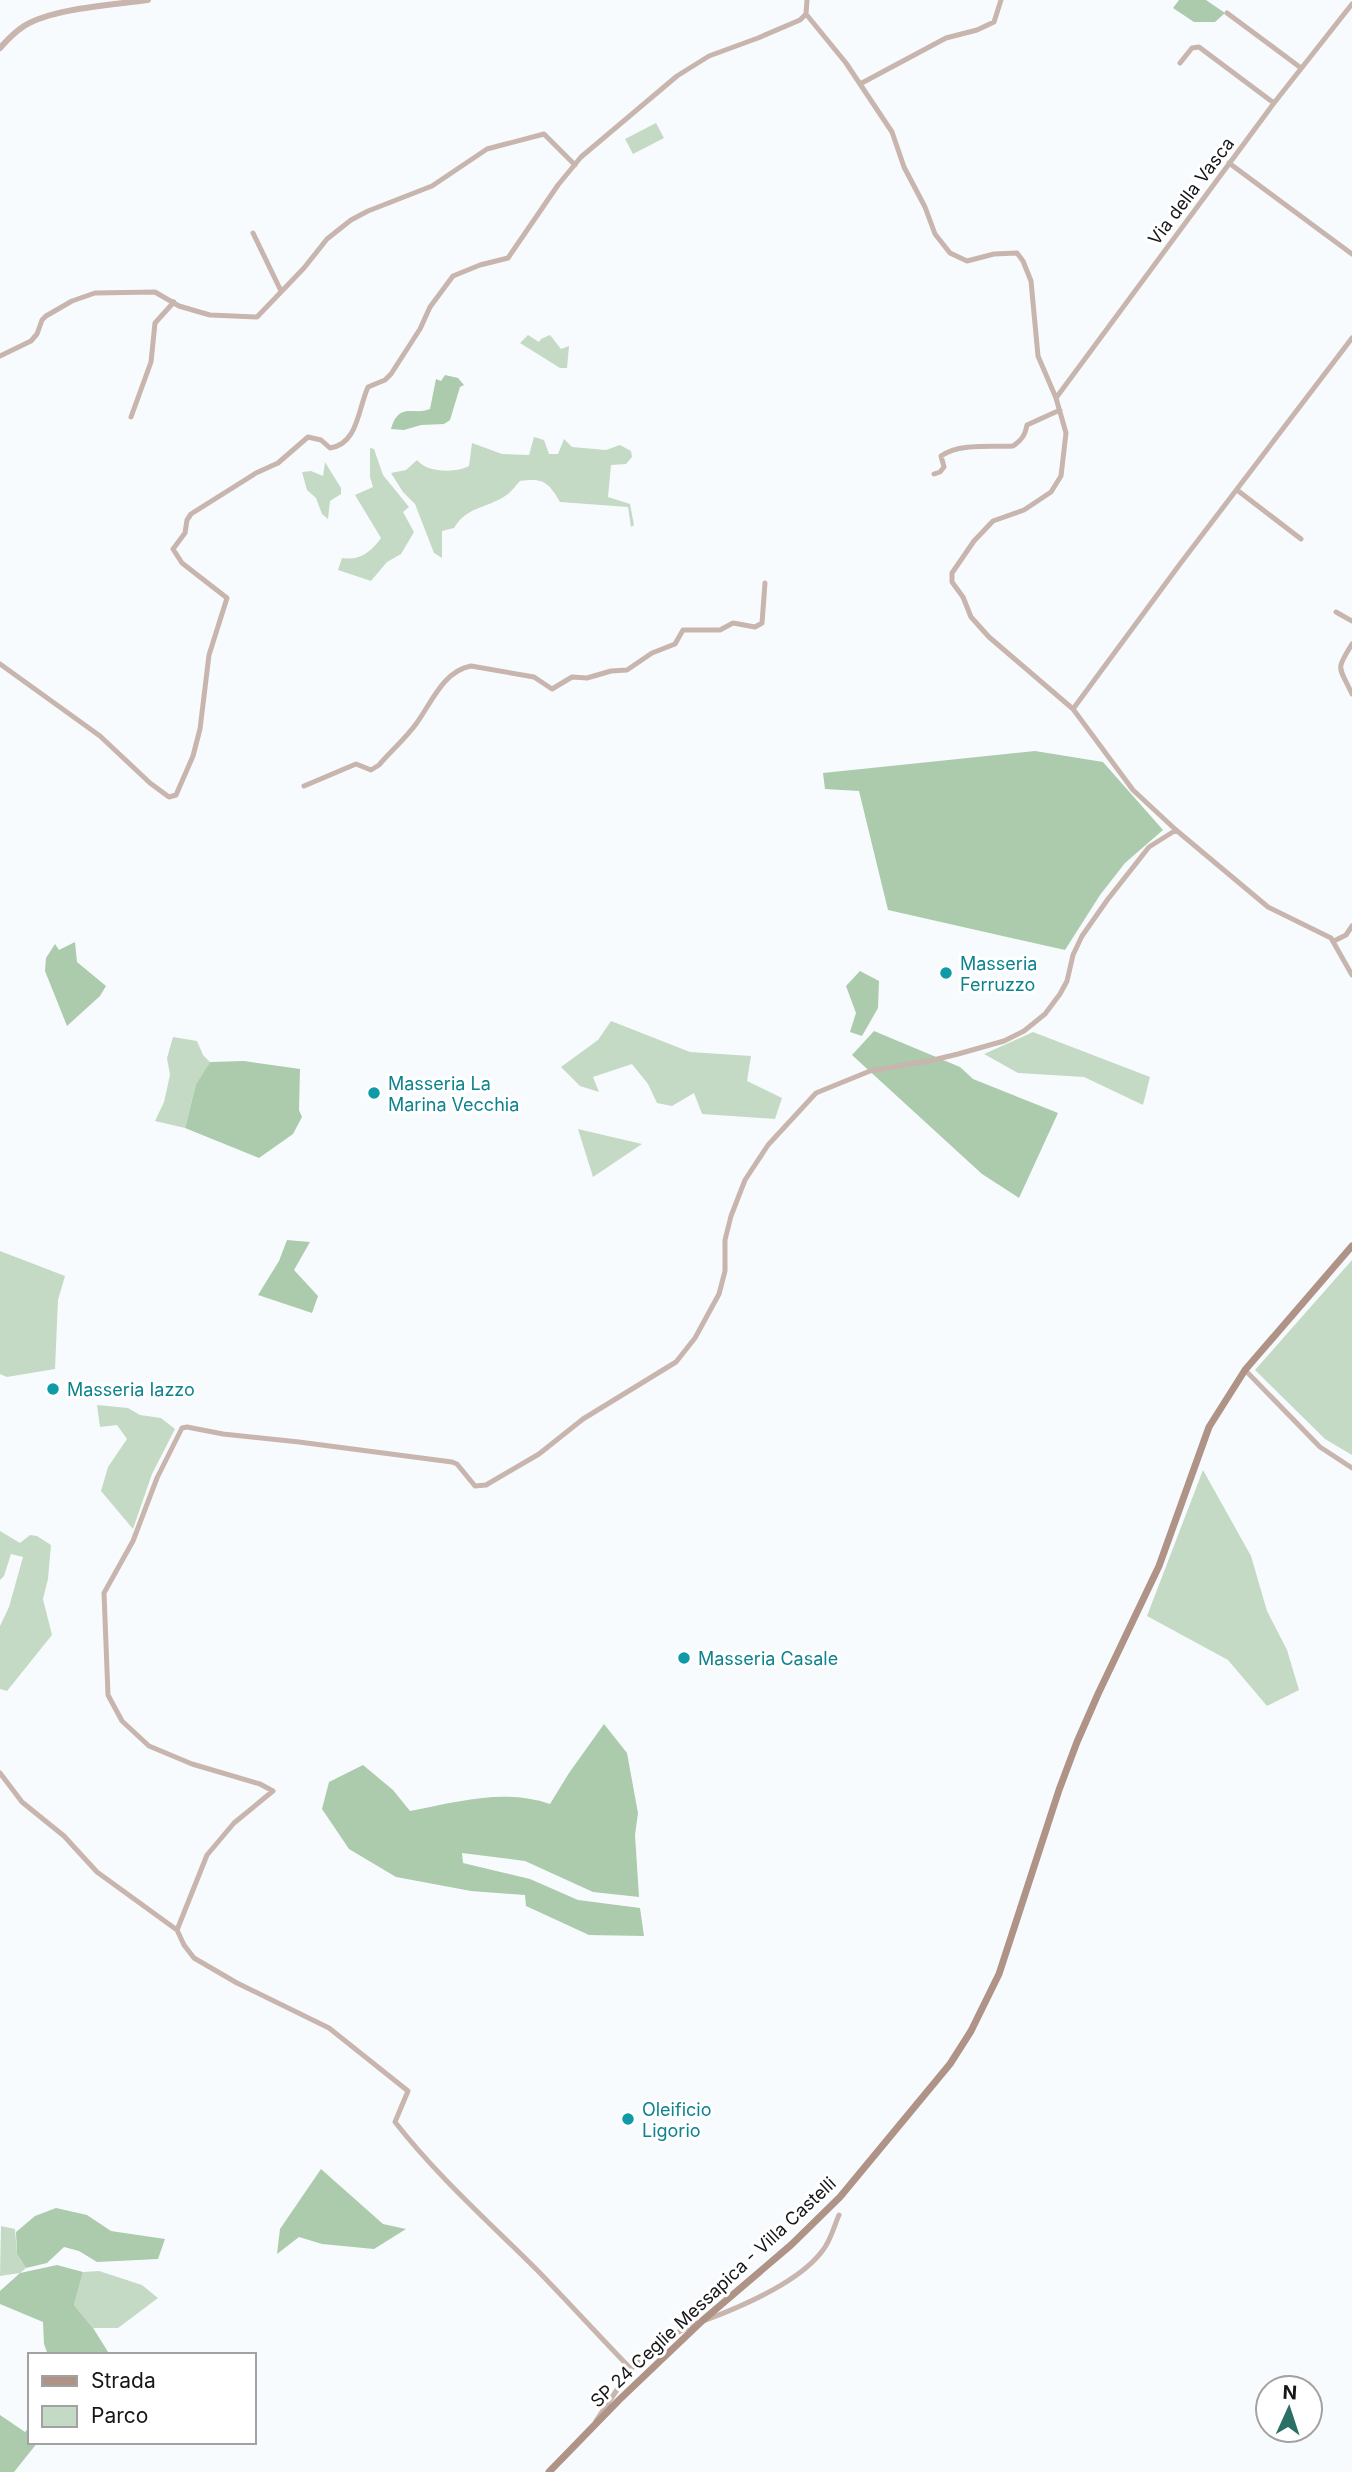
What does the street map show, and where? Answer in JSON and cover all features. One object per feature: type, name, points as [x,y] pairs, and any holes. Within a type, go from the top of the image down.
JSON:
[{"type":"main road","name":"SP 24 Ceglie Messapica - Villa Castelli","points":[[549,2472],[702,2321],[791,2245],[840,2197],[950,2064],[971,2031],[999,1974],[1077,1742],[1159,1566],[1209,1427],[1245,1370],[1352,1246]]},
{"type":"street","points":[[0,48],[15,32],[38,19],[54,14],[148,0]]},
{"type":"street","points":[[0,664],[100,736],[150,783],[169,797],[176,795],[193,756],[200,729],[209,655],[227,598],[182,563],[173,549],[185,533],[191,514],[278,463],[308,437],[321,440],[330,448],[341,446],[351,435],[368,387],[386,380],[391,374],[439,293],[453,275],[508,258],[575,164],[677,76],[709,55],[800,20],[806,14],[807,0]]},
{"type":"street","points":[[860,84],[946,38],[977,30],[994,22],[1001,0]]},
{"type":"street","name":"Via della Vasca","points":[[1056,398],[1274,103],[1352,4]]},
{"type":"street","points":[[1227,13],[1301,68]]},
{"type":"street","points":[[806,14],[846,62],[892,132],[904,167],[925,206],[935,234],[950,253],[967,261],[994,254],[1017,253],[1031,281],[1038,356],[1056,398],[1066,433],[1061,476],[1051,492],[1024,510],[993,521],[974,541],[952,573],[953,582],[971,617],[989,637],[1073,709],[1133,789],[1176,830],[1268,906],[1334,941],[1352,975]]},
{"type":"street","points":[[1180,63],[1192,47],[1196,46],[1274,103]]},
{"type":"street","points":[[0,356],[31,341],[46,316],[85,295],[111,291],[155,292],[209,315],[257,317],[337,230],[368,211],[432,186],[487,149],[544,134],[575,164]]},
{"type":"street","points":[[1229,163],[1352,254]]},
{"type":"street","points":[[253,233],[281,291]]},
{"type":"street","points":[[131,417],[150,362],[155,323],[174,302]]},
{"type":"street","points":[[1073,709],[1352,338]]},
{"type":"street","points":[[934,474],[944,467],[941,456],[948,452],[962,448],[1013,446],[1020,442],[1027,425],[1060,410]]},
{"type":"street","points":[[1237,490],[1301,538]]},
{"type":"street","points":[[304,786],[356,764],[372,770],[379,765],[417,723],[434,694],[463,668],[471,666],[522,674],[534,677],[552,689],[572,677],[587,678],[611,671],[627,670],[652,653],[675,644],[683,630],[720,630],[733,623],[755,628],[762,623],[765,583]]},
{"type":"street","points":[[1336,612],[1352,621]]},
{"type":"street","points":[[1352,644],[1339,665],[1352,694]]},
{"type":"street","points":[[177,1930],[207,1855],[234,1823],[273,1791],[260,1784],[192,1764],[149,1746],[122,1721],[108,1695],[104,1593],[133,1541],[157,1479],[182,1428],[452,1462],[475,1486],[486,1485],[538,1454],[583,1419],[676,1362],[695,1338],[719,1294],[725,1271],[725,1240],[745,1180],[768,1145],[816,1093],[870,1071],[949,1056],[1004,1041],[1024,1031],[1045,1014],[1060,994],[1082,936],[1108,899],[1149,847],[1176,830]]},
{"type":"street","points":[[1334,941],[1346,934],[1352,926]]},
{"type":"street","points":[[1245,1370],[1320,1447],[1352,1468]]},
{"type":"street","points":[[0,1773],[22,1802],[64,1836],[97,1872],[177,1930],[194,1958],[237,1983],[328,2028],[408,2091],[395,2122],[411,2142],[631,2369]]},
{"type":"street","points":[[593,2427],[631,2369],[666,2338],[731,2311],[808,2267],[825,2248],[839,2215]]},
{"type":"green space","points":[[1179,0],[1206,0],[1225,13],[1215,22],[1194,22],[1173,8]]},
{"type":"green space","points":[[656,123],[664,138],[633,154],[625,139]]},
{"type":"green space","points":[[528,335],[539,342],[550,335],[561,349],[569,346],[567,368],[560,368],[520,343]]},
{"type":"green space","points":[[445,375],[458,378],[464,385],[460,387],[450,420],[444,424],[421,425],[404,430],[391,429],[394,420],[403,412],[430,409],[436,379],[441,381]]},
{"type":"green space","points":[[534,437],[544,440],[549,454],[558,454],[564,439],[572,447],[606,450],[620,445],[631,451],[632,457],[626,464],[611,465],[608,497],[630,504],[634,525],[631,527],[628,507],[560,502],[544,483],[535,480],[520,481],[501,499],[472,511],[454,528],[442,531],[442,558],[434,553],[415,504],[403,492],[391,473],[406,470],[417,460],[428,467],[449,471],[469,466],[472,443],[502,454],[529,455]]},
{"type":"green space","points":[[370,448],[374,449],[383,475],[409,507],[403,512],[414,532],[401,554],[387,562],[371,581],[338,570],[342,558],[354,558],[364,554],[381,538],[355,495],[373,487],[370,477]]},
{"type":"green space","points":[[325,462],[341,488],[341,494],[330,501],[328,519],[322,514],[316,498],[307,490],[302,472],[311,471],[323,476]]},
{"type":"green space","points":[[1035,751],[1103,762],[1163,830],[1125,863],[1100,895],[1065,950],[888,910],[859,791],[825,789],[823,773]]},
{"type":"green space","points":[[75,942],[77,962],[106,986],[100,996],[67,1026],[45,971],[46,958],[55,944],[59,950]]},
{"type":"green space","points":[[860,971],[879,981],[878,1008],[862,1036],[850,1032],[856,1013],[846,986]]},
{"type":"green space","points":[[611,1021],[690,1052],[751,1056],[747,1081],[782,1098],[775,1119],[702,1114],[694,1093],[672,1106],[657,1103],[648,1084],[632,1064],[593,1077],[599,1092],[580,1086],[561,1067],[598,1040]]},
{"type":"green space","points":[[874,1031],[960,1067],[973,1079],[1058,1113],[1019,1198],[982,1174],[852,1055]]},
{"type":"green space","points":[[1033,1032],[1150,1077],[1143,1105],[1084,1077],[1018,1073],[984,1054]]},
{"type":"green space","points":[[173,1037],[197,1041],[203,1055],[210,1062],[196,1084],[185,1128],[155,1121],[164,1102],[170,1075],[167,1058]]},
{"type":"green space","points":[[244,1061],[300,1069],[299,1110],[302,1117],[293,1134],[259,1158],[185,1128],[196,1084],[210,1062]]},
{"type":"green space","points":[[578,1129],[642,1144],[593,1177]]},
{"type":"green space","points":[[287,1240],[310,1242],[294,1270],[318,1296],[312,1313],[258,1295],[279,1261]]},
{"type":"green space","points":[[0,1251],[65,1276],[58,1300],[55,1369],[7,1377],[0,1374]]},
{"type":"green space","points":[[1352,1260],[1352,1455],[1325,1439],[1255,1370]]},
{"type":"green space","points":[[97,1405],[128,1408],[140,1415],[161,1418],[175,1429],[152,1474],[133,1529],[101,1491],[108,1467],[127,1439],[117,1425],[100,1427]]},
{"type":"green space","points":[[1203,1470],[1251,1556],[1267,1611],[1287,1650],[1299,1690],[1267,1706],[1228,1660],[1147,1616]]},
{"type":"green space","points":[[0,1531],[20,1543],[30,1535],[37,1536],[51,1545],[43,1599],[52,1635],[7,1691],[0,1689],[0,1626],[9,1607],[23,1557],[11,1554],[4,1576],[0,1580]]},
{"type":"green space","points":[[604,1724],[627,1753],[638,1813],[635,1835],[639,1897],[593,1892],[525,1861],[462,1853],[463,1863],[530,1879],[578,1900],[640,1908],[644,1936],[589,1935],[526,1906],[525,1895],[471,1891],[396,1877],[349,1849],[322,1809],[329,1782],[363,1765],[393,1790],[410,1811],[498,1797],[533,1799],[550,1804]]},
{"type":"green space","points":[[321,2169],[383,2224],[406,2229],[374,2249],[322,2244],[299,2237],[277,2254],[280,2229]]},
{"type":"green space","points":[[56,2208],[87,2215],[111,2231],[165,2239],[158,2259],[97,2262],[79,2251],[64,2247],[47,2263],[26,2268],[17,2254],[16,2232],[35,2216]]},
{"type":"green space","points":[[1,2226],[15,2229],[17,2254],[26,2268],[20,2273],[0,2276]]},
{"type":"green space","points":[[57,2265],[83,2272],[74,2305],[109,2353],[47,2353],[43,2322],[0,2304],[0,2291],[20,2273]]},
{"type":"green space","points":[[99,2271],[142,2285],[158,2298],[118,2328],[93,2328],[74,2305],[83,2272]]},
{"type":"green space","points":[[0,2415],[25,2432],[28,2428],[28,2444],[36,2444],[14,2472],[0,2472]]},
{"type":"place","name":"Masseria Ferruzzo","points":[[946,973]]},
{"type":"place","name":"Masseria La Marina Vecchia","points":[[374,1093]]},
{"type":"place","name":"Masseria Iazzo","points":[[53,1389]]},
{"type":"place","name":"Masseria Casale","points":[[684,1658]]},
{"type":"place","name":"Oleificio Ligorio","points":[[628,2119]]}]
